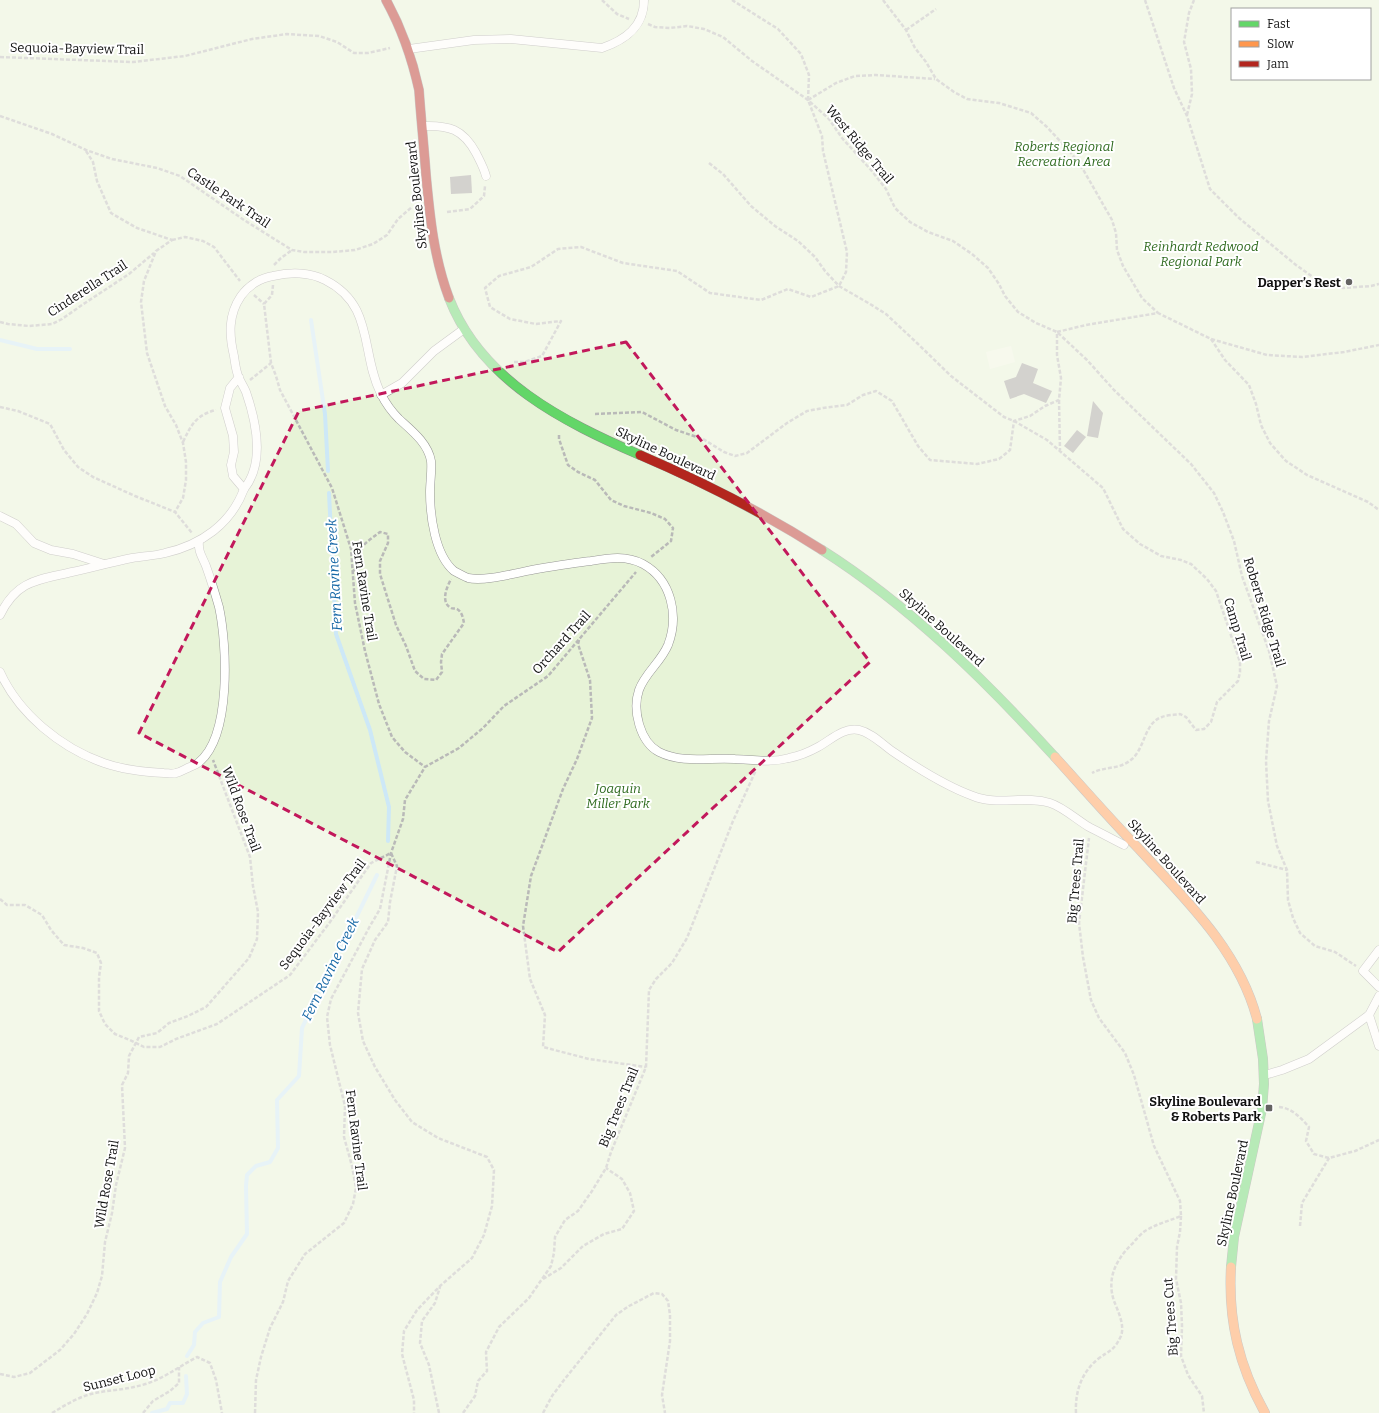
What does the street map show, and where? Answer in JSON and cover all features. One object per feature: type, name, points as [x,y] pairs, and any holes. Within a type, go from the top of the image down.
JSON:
[{"type":"main road","name":"Skyline Boulevard","points":[[386,0],[399,25],[416,71],[419,90],[428,213],[433,246],[444,287],[464,329],[476,347],[504,377],[540,405],[583,429],[693,478],[774,521],[851,569],[904,609],[966,665],[1014,713],[1197,914],[1231,960],[1247,990],[1254,1012],[1262,1053],[1262,1107],[1234,1237],[1231,1276],[1234,1319],[1239,1349],[1246,1374],[1265,1413]]},
{"type":"lane","points":[[409,49],[474,40],[511,39],[602,48],[617,43],[630,34],[639,22],[644,6],[644,0]]},
{"type":"lane","points":[[422,126],[448,128],[458,132],[469,141],[484,168],[486,176]]},
{"type":"lane","points":[[0,615],[14,593],[28,584],[44,578],[104,564],[166,553],[199,541],[216,530],[240,501],[244,489],[250,482],[256,454],[256,435],[249,403],[244,386],[239,377],[231,340],[230,325],[233,312],[239,299],[247,288],[258,280],[272,276],[291,274],[314,275],[338,287],[358,310],[373,372],[381,395],[396,416],[424,445],[430,457],[430,495],[433,524],[443,558],[455,571],[467,578],[486,579],[540,568],[624,557],[643,564],[656,573],[668,588],[672,604],[672,628],[667,646],[658,662],[644,678],[637,693],[636,710],[640,726],[645,739],[656,751],[675,758],[698,760],[733,759],[759,762],[787,759],[814,750],[843,731],[858,730],[874,737],[893,752],[972,796],[986,800],[1028,800],[1051,803],[1090,827],[1144,855]]},
{"type":"lane","points":[[381,395],[402,383],[434,351],[464,329]]},
{"type":"lane","points":[[239,377],[230,388],[225,408],[233,436],[234,452],[231,465],[233,476],[244,489]]},
{"type":"lane","points":[[0,516],[16,524],[34,543],[51,550],[73,554],[104,564]]},
{"type":"lane","points":[[0,672],[3,684],[26,712],[52,735],[84,755],[106,764],[141,772],[175,773],[198,764],[210,750],[220,721],[224,701],[225,644],[214,588],[198,550],[199,541]]},
{"type":"lane","points":[[1379,950],[1363,971],[1379,987]]},
{"type":"lane","points":[[1263,1076],[1309,1059],[1369,1015],[1379,996]]},
{"type":"lane","points":[[1369,1015],[1379,1046]]},
{"type":"path","name":"West Ridge Trail","points":[[602,0],[617,14],[655,27],[670,28],[686,26],[704,29],[723,37],[752,61],[808,100],[829,119],[842,138],[886,189],[895,208],[910,222],[928,232],[953,241],[972,254],[988,268],[1005,296],[1018,312],[1036,323],[1057,332]]},
{"type":"path","points":[[510,362],[524,362],[542,356],[561,321],[536,324],[510,319],[490,307],[485,288],[499,276],[531,267],[558,248],[581,246],[623,263],[677,271],[710,293],[761,300],[788,289],[810,297],[839,286],[846,272],[847,252],[823,151],[822,136],[808,100],[809,75],[802,54],[778,29],[732,0]]},
{"type":"path","points":[[883,0],[906,30],[915,48],[926,62],[936,79],[967,99],[999,103],[1031,113],[1059,139],[1084,171],[1112,220],[1116,233],[1116,250],[1123,266],[1142,298],[1158,313],[1211,339],[1268,355],[1302,357],[1344,352],[1379,345]]},
{"type":"path","points":[[1145,0],[1174,88],[1187,116],[1210,189],[1240,218],[1296,265],[1317,280],[1342,288],[1379,284]]},
{"type":"path","points":[[1187,116],[1192,94],[1191,69],[1184,42],[1189,13],[1194,0]]},
{"type":"path","points":[[906,30],[936,9]]},
{"type":"path","name":"Sequoia-Bayview Trail","points":[[0,57],[133,62],[185,56],[252,38],[287,34],[319,36],[337,42],[354,53],[368,53],[394,47],[409,49]]},
{"type":"path","points":[[808,100],[836,83],[855,76],[876,75],[936,79]]},
{"type":"path","name":"Castle Park Trail","points":[[0,116],[52,134],[86,150],[112,159],[157,168],[180,176],[244,220],[292,250],[304,252],[333,252],[355,250],[373,244],[387,235],[398,219],[412,208],[412,201]]},
{"type":"path","points":[[86,150],[93,162],[97,180],[111,213],[137,228],[172,240]]},
{"type":"path","points":[[708,163],[722,174],[751,206],[775,226],[798,241],[815,257],[825,271],[839,286],[886,314],[951,376],[1004,417],[1047,440],[1060,451]]},
{"type":"path","points":[[443,212],[458,212],[470,209],[484,196],[486,176]]},
{"type":"path","points":[[175,512],[183,498],[186,480],[186,462],[183,443],[176,425],[165,406],[154,378],[147,353],[141,302],[144,281],[156,251],[172,240],[185,237],[203,241],[214,247],[234,275],[247,288]]},
{"type":"path","points":[[272,276],[271,270],[274,266],[281,258],[292,250]]},
{"type":"path","name":"Cinderella Trail","points":[[0,322],[29,326],[52,324],[62,319],[129,274],[156,251]]},
{"type":"path","name":"Fern Ravine Trail","points":[[272,276],[272,295],[264,304],[271,363],[280,390],[332,488],[351,549],[355,603],[364,651],[378,704],[392,737],[405,752],[425,767]]},
{"type":"path","points":[[1060,451],[1058,400],[1061,378],[1057,355],[1057,332],[1086,325],[1158,313]]},
{"type":"path","name":"Roberts Ridge Trail","points":[[1057,332],[1087,360],[1114,390],[1191,464],[1214,493],[1234,541],[1242,576],[1269,651],[1277,686],[1269,727],[1266,761],[1268,794],[1277,846],[1287,870],[1288,900],[1293,918],[1300,933],[1315,946],[1335,952],[1363,971]]},
{"type":"path","points":[[1211,339],[1225,360],[1249,385],[1256,404],[1261,425],[1270,443],[1286,461],[1306,475],[1368,502],[1379,510]]},
{"type":"path","points":[[244,386],[271,363]]},
{"type":"path","points":[[594,414],[642,412],[676,430],[703,439],[724,452],[735,456],[747,453],[787,423],[807,411],[847,406],[863,395],[876,391],[892,401],[918,446],[930,460],[977,464],[999,459],[1010,450],[1014,421]]},
{"type":"path","points":[[1014,421],[1030,416],[1045,406],[1058,400]]},
{"type":"path","points":[[0,407],[18,411],[50,424],[64,450],[78,467],[93,477],[175,512],[199,541]]},
{"type":"path","points":[[183,443],[190,426],[200,416],[214,410],[225,408]]},
{"type":"path","name":"Orchard Trail","points":[[391,853],[403,818],[405,800],[425,767],[459,748],[483,728],[504,706],[548,676],[643,564],[671,541],[673,528],[665,519],[651,513],[624,506],[611,500],[595,480],[578,472],[568,464],[559,439],[560,417]]},
{"type":"path","name":"Camp Trail","points":[[1060,451],[1103,488],[1123,529],[1140,544],[1161,556],[1181,560],[1191,564],[1207,579],[1216,591],[1240,662],[1238,681],[1217,702],[1211,722],[1204,729],[1196,730],[1186,717],[1180,714],[1163,716],[1154,721],[1148,730],[1139,751],[1133,759],[1123,766],[1098,770],[1077,782]]},
{"type":"path","points":[[352,571],[358,567],[359,552],[365,544],[380,532],[388,534],[388,543],[380,561],[380,574],[396,625],[406,646],[415,671],[424,679],[436,680],[442,672],[442,654],[464,623],[462,615],[457,609],[451,608],[446,604],[444,598],[448,584],[455,571]]},
{"type":"path","points":[[579,640],[578,644],[590,680],[592,718],[577,759],[563,789],[531,876],[523,926],[530,979],[545,1015],[543,1047],[589,1059],[646,1067]]},
{"type":"path","name":"Wild Rose Trail","points":[[0,1374],[14,1377],[30,1373],[60,1350],[87,1314],[97,1293],[102,1276],[105,1242],[112,1213],[116,1185],[125,1148],[122,1085],[128,1073],[129,1056],[138,1037],[157,1033],[168,1023],[188,1016],[206,1007],[249,958],[257,939],[258,912],[253,886],[250,857],[210,750]]},
{"type":"path","name":"Big Trees Trail","points":[[463,1413],[475,1396],[478,1381],[487,1371],[486,1352],[499,1328],[529,1298],[551,1266],[555,1237],[565,1220],[578,1211],[606,1168],[611,1152],[646,1067],[649,990],[656,979],[672,963],[686,938],[733,821],[759,762]]},
{"type":"path","name":"Big Trees Trail","points":[[1090,827],[1079,923],[1083,957],[1091,1000],[1099,1018],[1125,1053],[1134,1075],[1154,1146],[1180,1201],[1181,1216]]},
{"type":"path","name":"Sequoia-Bayview Trail","points":[[0,899],[6,905],[25,905],[42,915],[50,930],[64,945],[83,948],[97,953],[101,963],[99,977],[99,1011],[105,1024],[115,1034],[144,1047],[160,1047],[176,1039],[217,1024],[290,976],[371,864],[391,853]]},
{"type":"path","points":[[391,853],[397,866],[388,922],[375,940],[362,969],[358,1013],[363,1041],[375,1067],[395,1100],[412,1122],[438,1138],[487,1157],[494,1170],[492,1206],[484,1235],[472,1258],[440,1286],[417,1310],[404,1331],[402,1354],[414,1400],[414,1413]]},
{"type":"path","name":"Fern Ravine Trail","points":[[255,1413],[256,1380],[261,1356],[270,1328],[283,1302],[288,1281],[306,1254],[344,1223],[353,1204],[356,1188],[344,1137],[345,1106],[330,1045],[327,1017],[331,999],[380,909],[391,853]]},
{"type":"path","points":[[1256,862],[1287,870]]},
{"type":"path","points":[[1262,1107],[1284,1108],[1299,1116],[1309,1127],[1306,1141],[1314,1154],[1329,1158],[1355,1152],[1379,1140]]},
{"type":"path","points":[[1300,1226],[1302,1203],[1329,1158]]},
{"type":"path","points":[[542,1279],[561,1268],[583,1246],[604,1234],[622,1229],[634,1211],[630,1193],[622,1179],[606,1168]]},
{"type":"path","points":[[1076,1413],[1079,1384],[1086,1372],[1097,1360],[1115,1347],[1122,1334],[1122,1321],[1112,1296],[1111,1280],[1116,1263],[1143,1232],[1156,1225],[1181,1216]]},
{"type":"path","name":"Big Trees Cut","points":[[1181,1216],[1177,1247],[1176,1279],[1181,1303],[1182,1318],[1181,1356],[1188,1375],[1202,1396],[1204,1413]]},
{"type":"path","points":[[439,1413],[429,1365],[420,1343],[422,1321],[435,1303],[440,1286]]},
{"type":"path","points":[[543,1413],[552,1396],[616,1315],[629,1306],[654,1293],[662,1294],[668,1301],[670,1315],[670,1341],[662,1395],[665,1413]]},
{"type":"path","name":"Sunset Loop","points":[[52,1413],[71,1402],[91,1394],[142,1385],[161,1379],[197,1357],[210,1364],[216,1380],[222,1413]]},
{"type":"path","points":[[143,1413],[152,1401],[170,1391],[179,1383],[180,1366]]},
{"type":"highlighted area","points":[[626,342],[870,662],[558,952],[139,733],[299,411]]},
{"type":"green space","name":"Joaquin Miller Park","points":[[0,0],[1379,0],[1379,1413],[0,1413]]},
{"type":"green space","points":[[1011,346],[1015,362],[990,369],[986,352]]},
{"type":"building","points":[[471,175],[472,193],[451,194],[450,177]]},
{"type":"building","points":[[1022,363],[1038,369],[1033,383],[1052,391],[1046,403],[1024,394],[1010,399],[1004,381],[1016,377]]},
{"type":"building","points":[[1093,401],[1103,413],[1098,438],[1087,436]]},
{"type":"building","points":[[1077,430],[1086,437],[1073,453],[1064,446]]},
{"type":"waterway","name":"Fern Ravine Creek","points":[[311,320],[325,414],[328,471]]},
{"type":"waterway","points":[[0,340],[37,349],[70,349]]},
{"type":"waterway","name":"Fern Ravine Creek","points":[[329,493],[336,634],[370,730],[389,807],[388,841]]},
{"type":"waterway","name":"Fern Ravine Creek","points":[[187,1356],[194,1345],[195,1332],[203,1323],[219,1317],[220,1282],[231,1257],[247,1234],[247,1175],[256,1166],[270,1162],[278,1148],[277,1100],[299,1076],[302,1028],[377,875]]},
{"type":"waterway","name":"Fern Ravine Creek","points":[[152,1413],[167,1409],[170,1403],[183,1403],[187,1394],[186,1376]]},
{"type":"traffic: fast","points":[[449,298],[463,327],[482,353],[503,375],[528,395],[555,413],[640,455]]},
{"type":"traffic: fast","points":[[822,550],[886,595],[916,620],[974,672],[1055,757]]},
{"type":"traffic: fast","points":[[1231,1267],[1234,1237],[1262,1109],[1264,1084],[1263,1059],[1257,1019]]},
{"type":"traffic: slow","points":[[1055,757],[1174,887],[1208,927],[1224,948],[1237,970],[1249,994],[1257,1019]]},
{"type":"traffic: slow","points":[[1231,1267],[1231,1306],[1237,1343],[1248,1378],[1265,1413]]},
{"type":"traffic: jam","points":[[386,0],[406,44],[419,90],[431,222],[436,253],[449,298]]},
{"type":"traffic: jam","points":[[640,455],[733,499],[778,523],[822,550]]},
{"type":"place","name":"Dapper’s Rest","points":[[1349,282]]},
{"type":"place","name":"Skyline Boulevard & Roberts Park","points":[[1269,1108]]},
{"type":"park label","name":"Roberts Regional Recreation Area","points":[[1064,154]]},
{"type":"park label","name":"Reinhardt Redwood Regional Park","points":[[1201,254]]}]
